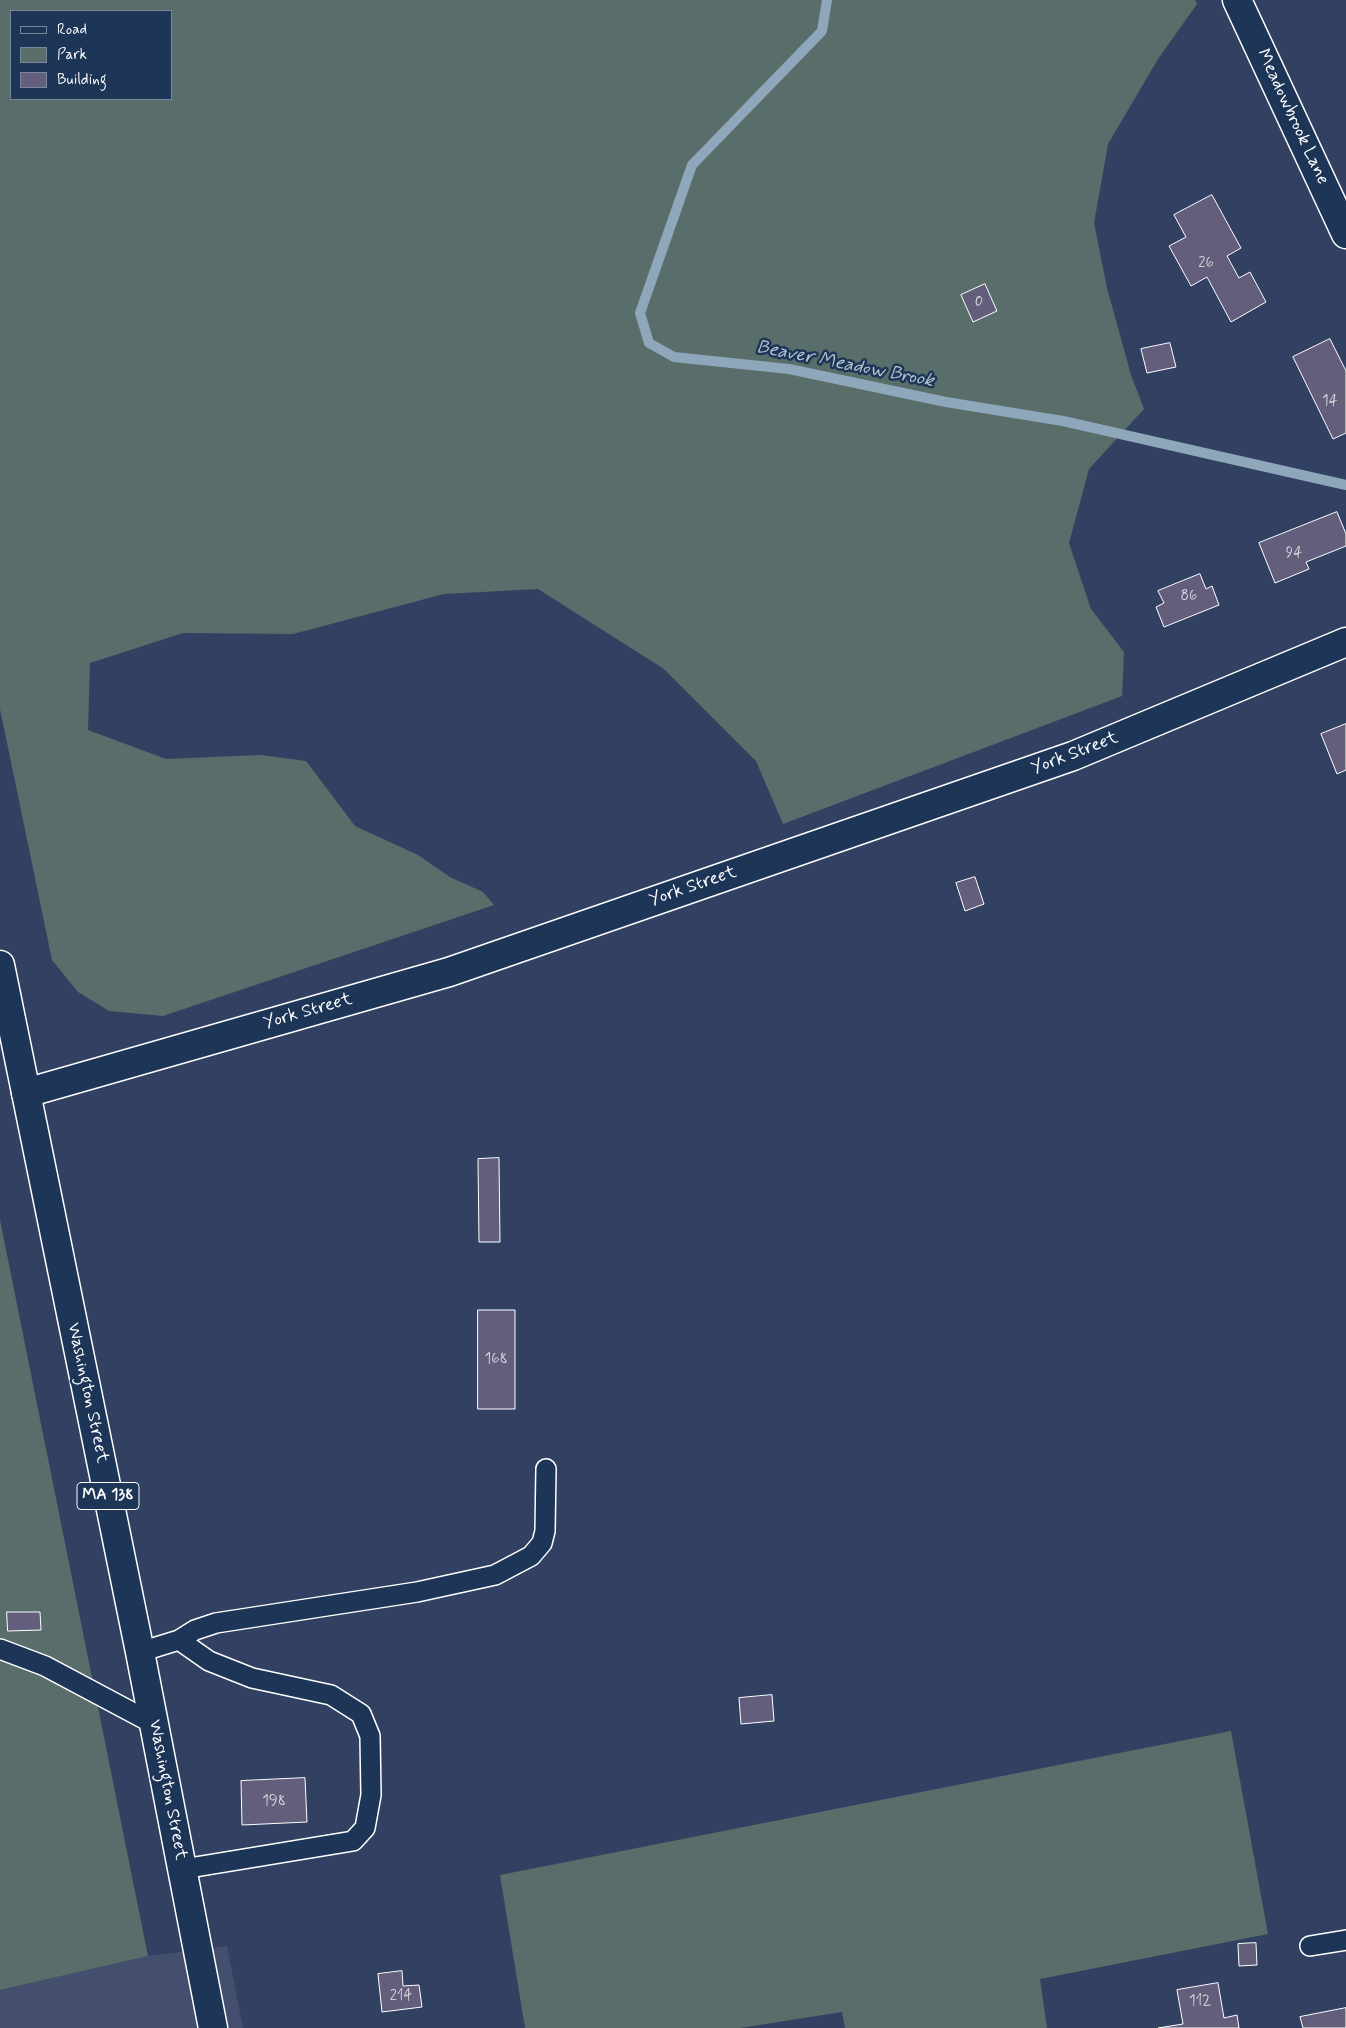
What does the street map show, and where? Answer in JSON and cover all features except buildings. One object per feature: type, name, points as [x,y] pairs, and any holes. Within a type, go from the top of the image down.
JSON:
[{"type":"street","name":"Meadowbrook Lane","points":[[1237,0],[1346,234]]},
{"type":"street","name":"York Street","points":[[26,1093],[449,972],[1073,756],[1346,642]]},
{"type":"street","name":"Washington Street","points":[[0,965],[140,1652],[213,2028]]},
{"type":"lane","points":[[140,1652],[179,1640],[196,1630],[216,1623],[417,1592],[495,1575],[530,1556],[542,1543],[546,1469]]},
{"type":"lane","points":[[179,1640],[209,1661],[252,1678],[331,1695],[361,1714],[370,1736],[371,1795],[365,1828],[353,1840],[183,1869]]},
{"type":"lane","points":[[0,1649],[45,1666],[154,1724]]},
{"type":"lane","points":[[1310,1946],[1346,1940]]},
{"type":"shaded area","points":[[227,1946],[243,2028],[0,2028],[0,1990],[148,1956]]},
{"type":"green space","points":[[0,0],[1195,0],[1197,4],[1158,59],[1108,144],[1094,223],[1107,288],[1131,375],[1144,409],[1089,469],[1069,543],[1091,609],[1124,652],[1122,696],[783,824],[756,761],[664,669],[538,589],[444,594],[293,634],[183,633],[90,663],[88,730],[166,759],[261,755],[306,761],[355,826],[418,855],[450,877],[483,892],[494,905],[163,1016],[109,1011],[78,992],[52,960],[0,709]]},
{"type":"green space","points":[[0,1220],[148,1956],[0,1990]]},
{"type":"green space","points":[[1231,1731],[1268,1934],[1040,1979],[1047,2028],[845,2028],[842,2012],[740,2028],[525,2028],[500,1875]]},
{"type":"waterway","name":"Beaver Meadow Brook","points":[[827,0],[822,31],[692,165],[640,313],[649,343],[674,357],[789,369],[946,402],[1063,421],[1346,485]]}]
